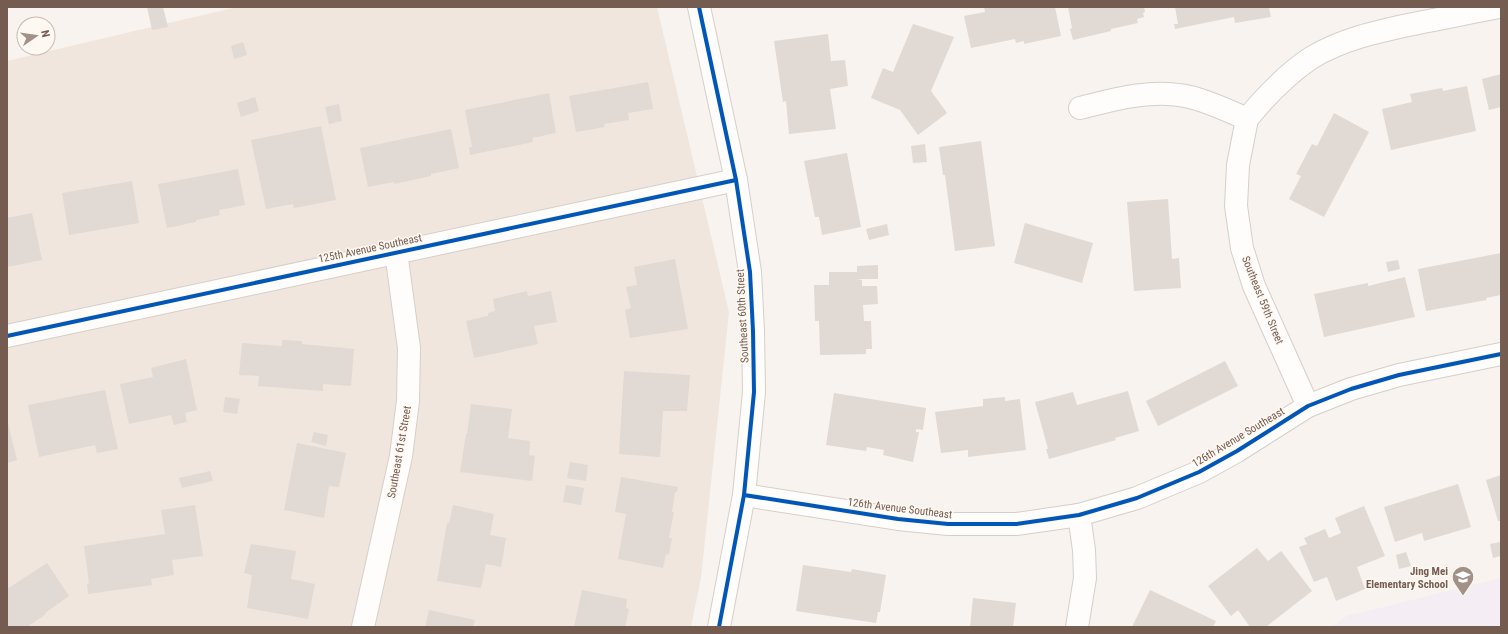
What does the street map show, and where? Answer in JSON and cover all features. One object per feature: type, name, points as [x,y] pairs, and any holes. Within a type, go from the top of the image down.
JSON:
[{"type":"street","name":"Southeast 60th Street","points":[[699,7],[736,180],[750,272],[753,331],[754,392],[744,495],[719,627]]},
{"type":"street","points":[[1080,108],[1124,96],[1156,93],[1189,96],[1247,119],[1282,82],[1311,59],[1340,44],[1372,33],[1499,7]]},
{"type":"street","name":"Southeast 59th Street","points":[[1247,119],[1238,165],[1236,206],[1242,248],[1254,286],[1308,406]]},
{"type":"street","name":"125th Avenue Southeast","points":[[7,336],[736,180]]},
{"type":"street","name":"Southeast 61st Street","points":[[363,627],[400,456],[408,401],[409,348],[396,252]]},
{"type":"street","name":"126th Avenue Southeast","points":[[744,495],[898,519],[948,524],[1016,524],[1079,515],[1137,498],[1198,472],[1237,451],[1308,406],[1352,389],[1399,375],[1501,354]]},
{"type":"street","points":[[1077,627],[1085,578],[1084,550],[1079,515]]},
{"type":"shaded area","points":[[237,7],[657,7],[729,312],[701,578],[691,627],[7,627],[7,61],[28,56],[56,56],[56,49]]},
{"type":"shaded area","name":"Jing Mei Elementary School","points":[[1501,578],[1501,627],[1332,627],[1347,616]]},
{"type":"building","points":[[147,7],[163,7],[168,27],[152,30]]},
{"type":"building","points":[[984,7],[1055,7],[1061,36],[1024,44],[1024,41],[1016,43],[1015,39],[971,48],[964,16],[985,12]]},
{"type":"building","points":[[1068,7],[1144,7],[1145,12],[1143,13],[1144,17],[1137,19],[1138,23],[1073,40],[1070,29],[1072,28]]},
{"type":"building","points":[[1175,7],[1269,7],[1271,17],[1235,23],[1234,17],[1175,29],[1174,24],[1178,24]]},
{"type":"building","points":[[913,24],[954,37],[931,91],[947,113],[918,135],[900,110],[871,98],[883,68],[893,72]]},
{"type":"building","points":[[828,34],[831,61],[845,60],[848,86],[830,89],[836,129],[789,134],[786,101],[783,102],[774,41]]},
{"type":"building","points":[[243,42],[247,55],[234,59],[231,46]]},
{"type":"building","points":[[1501,74],[1501,107],[1489,110],[1482,79]]},
{"type":"building","points":[[648,82],[653,109],[628,113],[629,120],[604,124],[605,127],[576,132],[569,96]]},
{"type":"building","points":[[1467,86],[1476,131],[1391,150],[1382,109],[1412,102],[1410,94],[1442,88],[1443,91]]},
{"type":"building","points":[[549,93],[556,133],[532,138],[533,142],[470,155],[469,147],[472,147],[465,110]]},
{"type":"building","points":[[255,97],[259,111],[241,117],[237,103]]},
{"type":"building","points":[[339,104],[342,121],[329,124],[325,107]]},
{"type":"building","points":[[1334,113],[1369,132],[1324,217],[1289,199],[1301,176],[1296,174],[1312,144],[1317,146]]},
{"type":"building","points":[[321,126],[336,200],[294,208],[293,204],[266,209],[251,140]]},
{"type":"building","points":[[451,129],[459,168],[394,184],[394,182],[368,187],[360,148]]},
{"type":"building","points":[[981,141],[995,246],[955,251],[945,175],[943,175],[939,147]]},
{"type":"building","points":[[925,144],[927,162],[913,163],[911,146]]},
{"type":"building","points":[[847,153],[861,227],[822,235],[819,217],[815,217],[804,161]]},
{"type":"building","points":[[238,169],[245,205],[219,210],[220,215],[167,228],[158,184]]},
{"type":"building","points":[[132,181],[139,223],[69,235],[62,193]]},
{"type":"building","points":[[1168,199],[1172,259],[1179,258],[1181,288],[1134,291],[1127,202]]},
{"type":"building","points":[[32,213],[42,260],[7,267],[7,218]]},
{"type":"building","points":[[1025,223],[1093,243],[1082,283],[1014,263]]},
{"type":"building","points":[[887,224],[889,235],[869,240],[866,229]]},
{"type":"building","points":[[1501,253],[1501,295],[1486,298],[1487,300],[1426,311],[1418,269]]},
{"type":"building","points":[[675,259],[688,329],[630,338],[625,310],[631,308],[626,287],[637,285],[634,267]]},
{"type":"building","points":[[1398,260],[1400,269],[1388,272],[1386,262]]},
{"type":"building","points":[[878,265],[878,279],[857,279],[862,280],[862,286],[877,286],[878,304],[863,305],[864,321],[871,321],[872,349],[866,349],[866,354],[820,355],[819,321],[815,321],[814,285],[829,285],[829,272],[857,272],[857,266]]},
{"type":"building","points":[[1405,277],[1415,317],[1324,337],[1314,294],[1368,283],[1368,286]]},
{"type":"building","points":[[527,291],[528,296],[551,291],[557,322],[534,326],[538,344],[474,358],[466,321],[488,316],[488,313],[495,311],[493,299]]},
{"type":"building","points":[[282,340],[302,341],[302,344],[354,349],[351,386],[323,384],[323,391],[258,386],[259,376],[239,375],[242,343],[282,346]]},
{"type":"building","points":[[186,359],[197,410],[185,413],[187,422],[174,425],[171,415],[129,424],[120,384],[153,377],[151,368]]},
{"type":"building","points":[[1225,361],[1238,386],[1158,426],[1146,401]]},
{"type":"building","points":[[624,371],[690,375],[687,411],[663,411],[660,457],[619,454]]},
{"type":"building","points":[[105,390],[118,449],[97,453],[95,445],[39,457],[28,405]]},
{"type":"building","points":[[1128,391],[1139,431],[1115,438],[1116,440],[1049,459],[1046,449],[1048,449],[1035,402],[1073,392],[1077,405]]},
{"type":"building","points":[[834,393],[926,408],[923,430],[916,429],[916,432],[919,432],[913,462],[883,455],[884,450],[867,447],[866,451],[826,445]]},
{"type":"building","points":[[225,397],[240,399],[237,414],[223,412]]},
{"type":"building","points":[[1005,397],[1005,401],[1020,399],[1026,450],[968,457],[968,450],[941,453],[935,412],[983,406],[983,399]]},
{"type":"building","points":[[471,404],[512,409],[508,438],[530,441],[529,455],[535,456],[532,481],[460,472]]},
{"type":"building","points":[[7,419],[17,460],[7,463]]},
{"type":"building","points":[[314,432],[328,435],[326,446],[311,442]]},
{"type":"building","points":[[297,443],[346,453],[339,487],[329,486],[324,518],[284,510]]},
{"type":"building","points":[[570,462],[588,465],[586,481],[567,478]]},
{"type":"building","points":[[210,471],[213,481],[182,488],[179,478]]},
{"type":"building","points":[[1501,475],[1501,521],[1498,521],[1486,480]]},
{"type":"building","points":[[621,477],[678,487],[677,492],[675,492],[672,512],[674,512],[669,538],[672,538],[669,555],[666,554],[663,568],[618,559],[626,514],[615,512]]},
{"type":"building","points":[[1458,484],[1471,527],[1424,541],[1422,533],[1395,542],[1384,507]]},
{"type":"building","points":[[566,485],[584,488],[581,505],[563,502]]},
{"type":"building","points":[[195,505],[203,556],[172,560],[174,575],[151,579],[152,585],[88,594],[87,584],[89,583],[84,546],[165,534],[161,510]]},
{"type":"building","points":[[453,505],[494,514],[490,535],[506,538],[501,567],[486,564],[481,588],[437,581],[447,523],[449,523]]},
{"type":"building","points":[[1364,506],[1385,556],[1357,567],[1365,589],[1336,601],[1327,577],[1314,582],[1299,547],[1307,544],[1304,538],[1325,529],[1329,538],[1341,533],[1335,518]]},
{"type":"building","points":[[1500,542],[1501,556],[1493,558],[1490,544]]},
{"type":"building","points":[[251,544],[296,551],[291,579],[315,584],[308,619],[247,608],[252,575],[244,573]]},
{"type":"building","points":[[1257,548],[1268,561],[1281,551],[1312,591],[1266,627],[1250,627],[1238,610],[1231,616],[1208,586]]},
{"type":"building","points":[[1406,552],[1411,566],[1399,569],[1396,555]]},
{"type":"building","points":[[47,563],[69,596],[27,627],[7,627],[7,589]]},
{"type":"building","points":[[803,565],[851,572],[852,569],[886,575],[880,612],[878,612],[876,623],[796,611]]},
{"type":"building","points":[[582,590],[627,599],[626,608],[629,609],[625,627],[574,627]]},
{"type":"building","points":[[1150,590],[1216,621],[1213,627],[1132,627]]},
{"type":"building","points":[[973,598],[1016,603],[1013,627],[970,627]]},
{"type":"building","points":[[429,610],[475,620],[473,627],[425,627]]},
{"type":"cycle path","points":[[699,7],[736,180],[750,272],[753,331],[754,392],[744,495],[719,627]]},
{"type":"cycle path","points":[[7,336],[736,180]]},
{"type":"cycle path","points":[[744,495],[898,519],[948,524],[1016,524],[1079,515],[1137,498],[1199,472],[1237,451],[1308,406],[1351,389],[1399,375],[1501,354]]},
{"type":"place","name":"Jing Mei Elementary School","points":[[1463,596]]}]
